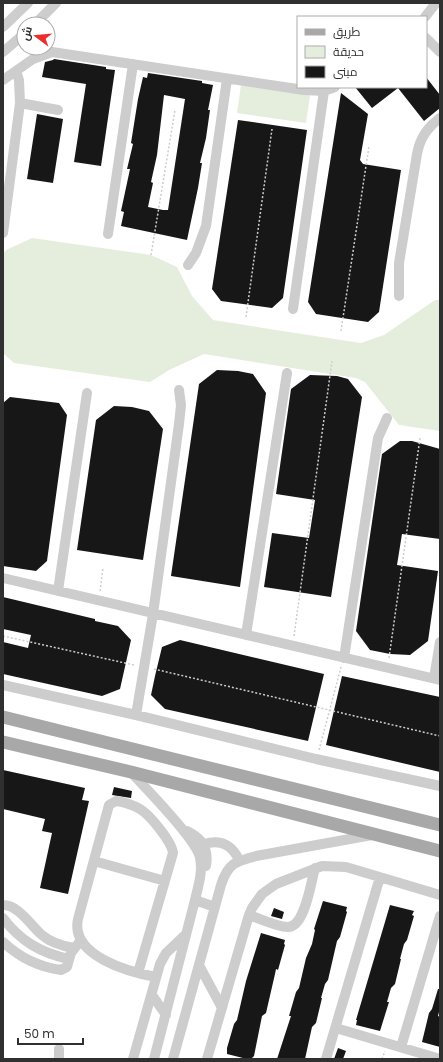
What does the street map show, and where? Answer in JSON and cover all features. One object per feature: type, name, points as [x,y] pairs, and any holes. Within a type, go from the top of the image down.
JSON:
[{"type":"main road","points":[[4,716],[440,825]]},
{"type":"main road","points":[[3,742],[131,772],[440,851]]},
{"type":"street","points":[[3,27],[28,3]]},
{"type":"street","points":[[43,16],[56,3]]},
{"type":"street","points":[[426,16],[436,3]]},
{"type":"street","points":[[427,39],[440,52]]},
{"type":"street","points":[[3,52],[16,41]]},
{"type":"street","points":[[3,80],[33,59],[52,52],[315,92],[333,88]]},
{"type":"street","points":[[108,234],[133,64]]},
{"type":"street","points":[[3,233],[20,105],[19,80],[16,71]]},
{"type":"street","points":[[188,265],[202,240],[206,226],[227,79]]},
{"type":"street","points":[[293,309],[324,91]]},
{"type":"street","points":[[20,105],[58,112]]},
{"type":"street","points":[[399,296],[399,263],[417,154],[422,137],[440,118]]},
{"type":"street","points":[[246,635],[287,373]]},
{"type":"street","points":[[136,715],[153,614],[179,424],[181,405],[179,390]]},
{"type":"street","points":[[58,591],[87,393]]},
{"type":"street","points":[[344,658],[378,438],[387,418]]},
{"type":"street","points":[[3,578],[437,679],[440,642]]},
{"type":"street","points":[[3,685],[136,715],[316,759],[440,786]]},
{"type":"street","points":[[131,772],[198,851],[201,862],[200,880]]},
{"type":"street","points":[[138,973],[173,854],[171,845],[144,812],[119,801],[113,801],[109,805],[77,924],[81,940],[109,964],[138,973],[156,977]]},
{"type":"street","points":[[154,1059],[200,880],[206,863],[204,844],[191,833],[179,827]]},
{"type":"street","points":[[173,1059],[224,875],[229,867],[239,860],[256,856],[374,835]]},
{"type":"street","points":[[204,844],[212,841],[225,844],[235,852],[239,860]]},
{"type":"street","points":[[94,861],[165,881]]},
{"type":"street","points":[[207,1059],[249,916],[256,900],[268,888],[315,868],[338,865],[440,895]]},
{"type":"street","points":[[249,916],[288,927],[297,924],[302,916],[315,868]]},
{"type":"street","points":[[326,1059],[380,877]]},
{"type":"street","points":[[195,900],[215,907]]},
{"type":"street","points":[[3,905],[8,905],[18,912],[42,936],[52,942],[74,948]]},
{"type":"street","points":[[401,1047],[440,916]]},
{"type":"street","points":[[3,918],[16,934],[32,946],[51,954],[69,959]]},
{"type":"street","points":[[133,1059],[160,964],[166,953],[186,934]]},
{"type":"street","points":[[3,942],[20,956],[45,967],[64,970],[74,948],[81,940]]},
{"type":"street","points":[[199,965],[222,1008]]},
{"type":"street","points":[[152,994],[166,1015]]},
{"type":"street","points":[[336,1028],[440,1059]]},
{"type":"path","points":[[151,255],[175,110]]},
{"type":"path","points":[[246,317],[272,129]]},
{"type":"path","points":[[341,331],[369,146]]},
{"type":"path","points":[[293,646],[332,361]]},
{"type":"path","points":[[388,668],[420,438]]},
{"type":"path","points":[[99,601],[103,568]]},
{"type":"path","points":[[3,636],[144,667],[440,736]]},
{"type":"path","points":[[316,759],[344,658]]},
{"type":"green space","points":[[241,85],[310,95],[306,123],[237,113]]},
{"type":"green space","points":[[32,238],[151,255],[177,267],[192,296],[213,320],[282,331],[361,343],[384,335],[435,300],[440,300],[440,431],[399,425],[365,382],[356,378],[204,354],[169,370],[150,382],[14,363],[3,353],[3,254],[6,250]]},
{"type":"building","points":[[54,59],[106,67],[106,69],[115,70],[101,166],[74,162],[86,84],[42,77],[45,62]]},
{"type":"building","points":[[148,73],[202,81],[202,83],[213,85],[208,110],[210,110],[206,138],[200,163],[202,163],[198,188],[187,240],[121,226],[124,212],[121,211],[130,169],[127,169],[133,144],[131,143],[138,99],[143,77],[147,78]],"holes":[[[164,95],[185,99],[168,210],[148,207],[153,183],[151,182],[157,155]]]},
{"type":"building","points":[[427,78],[440,95],[440,108],[424,121],[398,88],[427,88]]},
{"type":"building","points":[[356,88],[398,88],[372,108]]},
{"type":"building","points":[[341,93],[368,114],[360,160],[363,164],[401,170],[379,312],[368,322],[316,314],[308,302]]},
{"type":"building","points":[[37,114],[63,119],[53,183],[27,179]]},
{"type":"building","points":[[238,120],[307,130],[283,298],[272,308],[221,301],[212,289]]},
{"type":"building","points":[[217,370],[238,371],[253,374],[266,393],[240,587],[171,576],[199,384]]},
{"type":"building","points":[[310,375],[337,376],[348,379],[362,397],[331,597],[264,587],[272,533],[309,538],[315,500],[276,494],[291,389]]},
{"type":"building","points":[[10,397],[59,403],[67,415],[47,561],[36,571],[3,566],[3,403]]},
{"type":"building","points":[[114,406],[132,407],[149,411],[163,429],[143,560],[77,550],[96,420]]},
{"type":"building","points":[[400,441],[412,441],[440,449],[440,539],[402,534],[397,565],[438,571],[428,641],[410,655],[390,654],[370,650],[356,631],[382,454]]},
{"type":"building","points":[[3,597],[118,626],[131,640],[120,689],[102,696],[3,674],[3,642],[28,648],[31,635],[3,629]]},
{"type":"building","points":[[180,640],[324,674],[308,741],[165,709],[151,695],[155,676],[162,647]]},
{"type":"building","points":[[342,676],[440,697],[440,772],[326,745]]},
{"type":"building","points":[[3,770],[85,788],[82,800],[89,801],[68,894],[40,888],[52,833],[42,831],[45,819],[3,809]]},
{"type":"building","points":[[114,787],[132,791],[131,798],[112,795]]},
{"type":"building","points":[[323,901],[347,907],[347,912],[340,937],[337,941],[328,980],[325,984],[321,998],[316,1023],[312,1027],[305,1059],[277,1059],[291,1016],[289,1016],[296,992],[299,988],[306,958],[312,944],[314,929]]},
{"type":"building","points":[[390,905],[414,911],[412,915],[414,916],[407,940],[404,944],[395,984],[391,988],[387,1002],[389,1002],[380,1031],[356,1025],[356,1020]]},
{"type":"building","points":[[274,908],[284,912],[282,919],[271,916]]},
{"type":"building","points":[[261,933],[285,940],[285,945],[278,970],[276,969],[266,1013],[262,1016],[254,1056],[251,1059],[247,1059],[227,1054],[227,1048],[234,1024],[237,1020],[246,981]]},
{"type":"building","points":[[438,989],[440,989],[440,1008],[438,1016],[440,1017],[440,1047],[422,1042],[429,1013],[432,1009]]},
{"type":"building","points":[[338,1048],[346,1051],[343,1059],[334,1059]]}]
